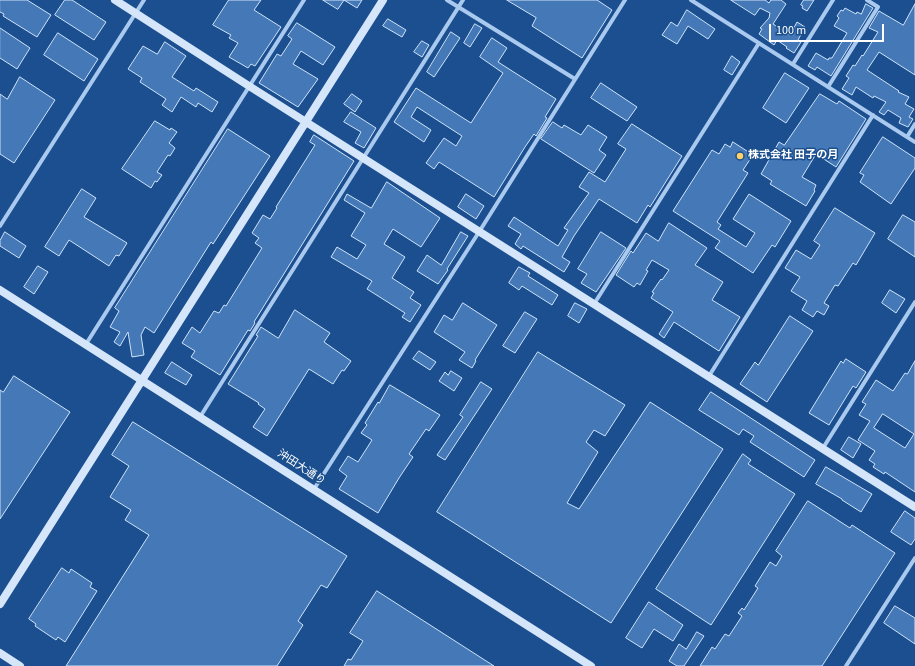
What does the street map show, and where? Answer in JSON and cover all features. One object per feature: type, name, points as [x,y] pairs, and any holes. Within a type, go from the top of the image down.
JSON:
[{"type":"street","points":[[115,0],[915,507]]},
{"type":"street","points":[[0,226],[144,0]]},
{"type":"street","points":[[85,344],[304,0]]},
{"type":"street","points":[[0,604],[383,0]]},
{"type":"street","points":[[447,0],[575,79]]},
{"type":"street","points":[[200,417],[463,0]]},
{"type":"street","points":[[314,490],[625,0]]},
{"type":"street","points":[[691,0],[915,142]]},
{"type":"street","points":[[793,64],[833,0]]},
{"type":"street","points":[[828,87],[878,7],[867,0]]},
{"type":"street","points":[[594,304],[759,43]]},
{"type":"street","points":[[709,376],[873,115]]},
{"type":"street","points":[[907,137],[915,124]]},
{"type":"street","name":"沖田大通り","points":[[0,290],[591,666]]},
{"type":"street","points":[[823,448],[915,302]]},
{"type":"street","points":[[846,666],[915,558]]},
{"type":"street","points":[[0,653],[20,666]]},
{"type":"building","points":[[0,0],[27,0],[51,15],[37,37],[3,16],[4,14],[0,12]]},
{"type":"building","points":[[65,0],[72,0],[106,22],[94,40],[55,15]]},
{"type":"building","points":[[229,0],[261,0],[254,10],[281,27],[255,66],[251,64],[248,68],[229,57],[238,43],[229,38],[231,35],[213,25]]},
{"type":"building","points":[[323,0],[344,0],[338,9]]},
{"type":"building","points":[[344,0],[362,0],[357,8]]},
{"type":"building","points":[[507,0],[597,0],[612,10],[582,58],[532,26],[536,18]]},
{"type":"building","points":[[731,0],[765,0],[769,3],[771,0],[781,0],[786,4],[773,24],[790,35],[797,22],[805,27],[798,40],[801,42],[794,53],[777,40],[774,45],[759,34],[762,29],[760,28],[769,18],[770,13],[760,8],[755,15]]},
{"type":"building","points":[[804,0],[814,0],[807,11],[802,8],[803,6],[801,5]]},
{"type":"building","points":[[866,4],[873,8],[831,76],[817,67],[815,70],[808,66],[816,53],[828,60],[829,58],[832,58],[847,33],[834,26],[839,18],[837,16],[841,10],[843,11],[845,8],[856,14],[857,12],[861,14]]},
{"type":"building","points":[[915,4],[915,75],[879,52],[867,70],[899,91],[898,92],[909,97],[905,104],[914,109],[909,117],[913,119],[908,127],[899,123],[901,118],[888,110],[884,115],[879,112],[886,102],[874,96],[873,98],[856,87],[852,95],[842,89],[849,78],[846,76],[853,65],[855,66],[862,55],[863,56],[878,32],[869,28],[879,11],[903,25]]},
{"type":"building","points":[[687,10],[715,29],[708,39],[688,26],[677,44],[662,35],[671,22],[677,26]]},
{"type":"building","points":[[388,19],[406,30],[402,37],[383,26]]},
{"type":"building","points":[[297,23],[335,47],[323,65],[301,51],[293,64],[318,79],[298,107],[259,83],[277,54],[281,56],[292,39],[288,36]]},
{"type":"building","points":[[475,24],[482,28],[470,47],[464,43]]},
{"type":"building","points":[[0,28],[30,48],[17,69],[0,58]]},
{"type":"building","points":[[451,32],[460,38],[434,77],[427,72]]},
{"type":"building","points":[[58,33],[98,59],[84,81],[44,55]]},
{"type":"building","points":[[492,38],[507,48],[498,62],[556,99],[536,136],[534,134],[494,197],[439,162],[434,169],[426,163],[444,138],[456,146],[462,136],[417,107],[411,117],[431,130],[424,142],[394,122],[416,88],[471,123],[503,73],[480,57]]},
{"type":"building","points":[[422,41],[429,45],[422,57],[414,52]]},
{"type":"building","points":[[165,42],[186,56],[172,77],[194,91],[196,88],[218,102],[212,112],[198,103],[196,107],[181,97],[172,112],[162,105],[166,99],[140,82],[142,78],[128,69],[143,46],[157,54]]},
{"type":"building","points":[[732,56],[740,62],[732,75],[724,70]]},
{"type":"building","points":[[785,73],[809,88],[786,123],[763,108]]},
{"type":"building","points":[[20,77],[55,100],[14,163],[0,154],[0,94],[7,99]]},
{"type":"building","points":[[601,83],[637,107],[627,121],[591,98]]},
{"type":"building","points":[[352,94],[362,101],[355,112],[344,104]]},
{"type":"building","points":[[820,94],[837,104],[839,101],[866,119],[836,167],[816,154],[802,177],[816,185],[815,191],[806,206],[770,184],[772,181],[761,174],[779,142],[784,145]]},
{"type":"building","points":[[351,112],[376,128],[364,148],[355,143],[361,132],[344,122]]},
{"type":"building","points":[[155,121],[170,130],[171,128],[177,132],[169,143],[175,148],[170,156],[168,155],[157,172],[162,175],[157,182],[155,181],[151,188],[122,169]]},
{"type":"building","points":[[553,122],[562,128],[564,125],[581,135],[588,125],[607,137],[599,150],[606,155],[594,173],[541,139]]},
{"type":"building","points":[[632,124],[682,156],[650,207],[648,205],[637,223],[599,199],[562,257],[570,262],[564,272],[523,246],[521,249],[515,244],[521,234],[508,226],[514,217],[558,246],[568,230],[564,228],[589,193],[579,187],[589,172],[605,182],[626,149],[618,144]]},
{"type":"building","points":[[228,129],[270,156],[213,244],[211,242],[154,333],[145,327],[141,335],[144,355],[132,357],[128,332],[120,346],[114,342],[120,332],[110,327],[119,311],[115,308]]},
{"type":"building","points":[[314,135],[354,161],[254,322],[255,323],[250,331],[248,330],[220,375],[191,357],[195,351],[182,343],[192,327],[200,333],[214,311],[219,313],[224,305],[226,306],[262,248],[255,243],[259,238],[252,233],[263,215],[270,219],[277,208],[276,207],[315,145],[310,142]]},
{"type":"building","points":[[883,137],[915,158],[915,168],[891,204],[860,182],[864,175],[860,173]]},
{"type":"building","points":[[733,142],[753,155],[743,170],[748,173],[717,222],[721,225],[718,229],[746,247],[755,233],[733,219],[749,194],[791,221],[775,247],[772,245],[753,273],[715,248],[720,241],[673,211],[712,150],[719,154],[725,144],[730,147]]},
{"type":"building","points":[[387,182],[440,218],[421,247],[393,229],[384,244],[405,257],[392,278],[414,292],[410,298],[421,305],[410,322],[402,317],[405,313],[367,289],[372,281],[331,257],[337,247],[357,259],[366,245],[351,236],[365,213],[344,200],[347,194],[371,208]]},
{"type":"building","points":[[82,189],[96,198],[84,217],[127,243],[119,256],[116,255],[109,266],[69,240],[59,256],[45,247]]},
{"type":"building","points":[[466,194],[484,206],[476,219],[458,207]]},
{"type":"building","points":[[835,208],[875,233],[856,265],[853,263],[838,286],[835,285],[824,303],[829,306],[824,315],[817,311],[813,317],[802,310],[807,301],[791,291],[800,277],[785,268],[796,250],[811,259],[820,245],[814,241]]},
{"type":"building","points":[[903,215],[915,222],[915,257],[888,239]]},
{"type":"building","points":[[669,223],[707,248],[695,265],[723,282],[712,300],[740,317],[719,351],[674,322],[664,338],[659,334],[673,312],[651,298],[654,293],[652,292],[669,270],[652,260],[640,285],[637,283],[634,287],[616,275],[631,251],[633,253],[646,233],[658,241]]},
{"type":"building","points":[[5,232],[26,246],[19,258],[0,246],[0,241]]},
{"type":"building","points":[[461,232],[468,236],[438,284],[417,271],[427,255],[441,265]]},
{"type":"building","points":[[601,232],[626,248],[596,292],[581,283],[587,274],[578,269]]},
{"type":"building","points":[[38,266],[48,272],[34,294],[24,287]]},
{"type":"building","points":[[519,267],[530,273],[528,276],[558,295],[552,305],[522,286],[519,290],[509,283]]},
{"type":"building","points":[[890,290],[905,299],[896,313],[882,303]]},
{"type":"building","points":[[463,303],[497,325],[475,360],[476,361],[472,368],[459,360],[465,352],[434,332],[444,315],[452,320]]},
{"type":"building","points":[[575,303],[587,309],[579,323],[568,316]]},
{"type":"building","points":[[295,310],[330,333],[324,342],[351,361],[344,371],[342,370],[333,384],[309,369],[267,436],[253,427],[265,409],[258,404],[259,403],[228,384],[258,336],[256,335],[261,327],[278,338]]},
{"type":"building","points":[[525,312],[537,319],[515,353],[503,346]]},
{"type":"building","points":[[790,316],[813,331],[767,402],[740,384],[755,362],[758,365]]},
{"type":"building","points":[[419,351],[436,362],[430,370],[413,359]]},
{"type":"building","points":[[538,352],[625,405],[605,436],[594,430],[586,442],[598,452],[567,503],[579,509],[650,402],[723,449],[611,623],[437,512]]},
{"type":"building","points":[[846,359],[866,372],[856,388],[853,386],[829,425],[809,413],[841,361],[843,363]]},
{"type":"building","points":[[915,361],[915,492],[885,472],[884,474],[873,467],[875,464],[869,460],[875,451],[858,440],[870,421],[859,415],[866,404],[862,402],[876,380],[893,391],[905,373],[907,374]],"holes":[[[883,414],[914,434],[905,448],[874,428]]]},
{"type":"building","points":[[172,362],[192,375],[186,385],[165,373]]},
{"type":"building","points":[[451,371],[462,378],[454,391],[439,381],[445,372],[448,375]]},
{"type":"building","points":[[14,376],[70,412],[0,519],[0,390],[3,392]]},
{"type":"building","points":[[481,382],[492,389],[445,460],[437,455],[463,417],[460,415]]},
{"type":"building","points":[[390,385],[440,415],[429,431],[426,429],[409,454],[413,457],[378,513],[339,489],[347,476],[339,470],[348,456],[358,462],[372,440],[361,433],[367,425],[365,423]]},
{"type":"building","points":[[711,392],[815,460],[804,477],[750,442],[754,436],[743,429],[739,435],[699,410]]},
{"type":"building","points":[[133,422],[347,556],[327,588],[321,585],[298,621],[303,625],[277,666],[66,666],[149,535],[125,520],[131,510],[110,497],[129,466],[112,455]]},
{"type":"building","points":[[849,437],[861,444],[853,458],[841,450]]},
{"type":"building","points":[[743,454],[751,460],[748,464],[795,494],[711,625],[656,589]]},
{"type":"building","points":[[826,467],[872,494],[861,512],[816,484]]},
{"type":"building","points":[[808,501],[850,528],[852,525],[895,553],[822,666],[700,666],[712,647],[715,649],[725,634],[729,636],[742,616],[738,613],[742,608],[744,610],[758,588],[755,586],[770,562],[776,566],[782,556],[776,551]]},
{"type":"building","points":[[905,511],[915,518],[915,539],[911,545],[891,532]]},
{"type":"building","points":[[62,568],[69,573],[71,569],[92,583],[90,587],[97,591],[65,642],[58,637],[56,640],[35,626],[36,624],[29,619]]},
{"type":"building","points":[[377,591],[494,666],[344,666],[348,659],[351,660],[363,641],[350,633]]},
{"type":"building","points":[[649,602],[683,625],[673,641],[654,629],[642,648],[626,638]]},
{"type":"building","points":[[895,606],[915,618],[915,644],[884,623]]},
{"type":"building","points":[[697,632],[704,636],[684,666],[677,666],[669,661],[679,644],[686,649]]},
{"type":"place","name":"株式会社 田子の月","points":[[740,156]]}]
